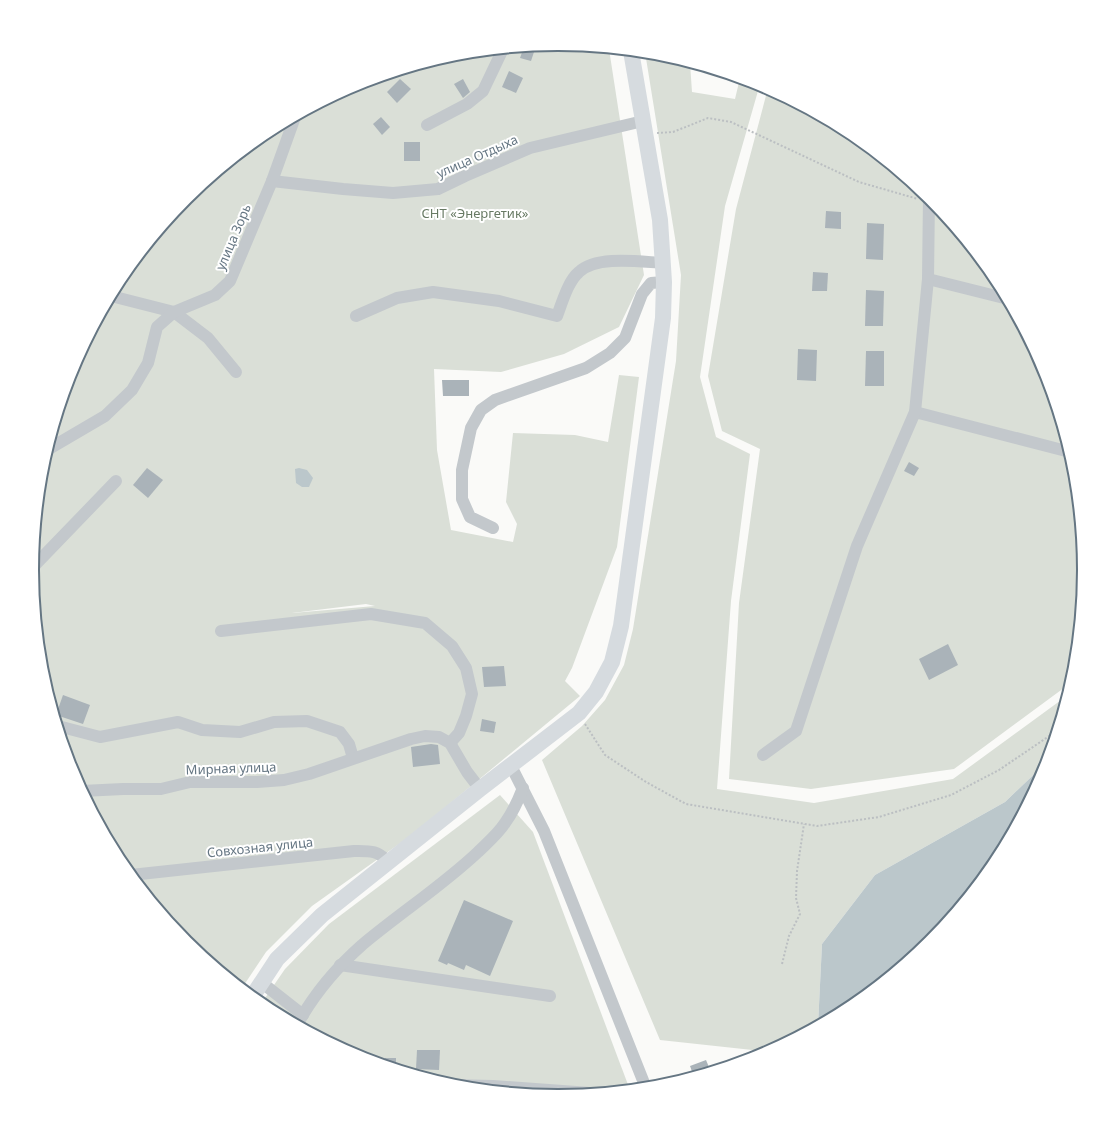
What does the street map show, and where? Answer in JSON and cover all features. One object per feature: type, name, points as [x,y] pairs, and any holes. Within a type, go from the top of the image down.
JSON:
[{"type":"main road","points":[[255,992],[277,960],[322,915],[480,789],[579,714],[596,692],[612,662],[622,626],[663,318],[664,263],[660,220],[632,56]]},
{"type":"street","points":[[427,125],[467,104],[482,91],[500,54]]},
{"type":"street","name":"улица Зорь","points":[[55,445],[105,416],[132,390],[148,364],[157,327],[174,312],[214,295],[230,281],[272,181],[292,125]]},
{"type":"street","name":"улица Отдыха","points":[[272,181],[393,193],[438,189],[464,176],[530,148],[645,127]]},
{"type":"street","points":[[763,755],[796,731],[856,546],[915,412],[928,279],[929,206]]},
{"type":"street","points":[[356,316],[397,298],[433,292],[499,301],[557,316],[568,287],[578,272],[591,264],[608,262],[664,263]]},
{"type":"street","points":[[928,279],[999,297]]},
{"type":"street","points":[[493,528],[470,517],[462,498],[462,470],[471,428],[481,410],[495,400],[586,368],[610,353],[625,338],[642,294],[651,283],[664,282]]},
{"type":"street","points":[[117,298],[174,312],[208,338],[236,372]]},
{"type":"street","points":[[915,412],[1063,450]]},
{"type":"street","points":[[39,561],[116,482]]},
{"type":"street","points":[[221,631],[371,614],[425,622],[452,646],[466,668],[468,674],[472,694],[466,716],[459,733],[450,743],[467,772],[480,789]]},
{"type":"street","points":[[64,728],[100,737],[178,722],[202,730],[240,732],[274,722],[307,721],[340,732],[349,744],[353,758]]},
{"type":"street","name":"Мирная улица","points":[[89,791],[161,789],[190,782],[257,782],[284,780],[309,774],[410,739],[425,736],[439,737],[450,743]]},
{"type":"street","points":[[512,766],[544,832],[644,1083]]},
{"type":"street","points":[[261,982],[300,1020],[321,988],[340,965],[362,945],[464,864],[489,841],[504,825],[516,806],[522,788]]},
{"type":"street","name":"Совхозная улица","points":[[138,875],[354,851],[369,851],[380,854],[389,862]]},
{"type":"street","points":[[340,965],[550,996]]},
{"type":"street","points":[[491,1086],[557,1090]]},
{"type":"path","points":[[645,127],[673,132],[708,118],[731,122],[859,182],[920,198]]},
{"type":"path","points":[[579,714],[605,755],[646,782],[686,804],[817,826],[879,817],[951,795],[999,770],[1051,735]]},
{"type":"path","points":[[782,964],[789,936],[800,914],[796,898],[797,871],[804,824]]},
{"type":"green space","name":"СНТ «Энергетик»","points":[[558,51],[610,54],[644,275],[619,327],[564,354],[501,372],[434,369],[437,450],[451,530],[513,542],[517,524],[506,502],[513,433],[575,435],[608,442],[619,375],[639,377],[617,547],[572,668],[565,681],[580,696],[413,834],[312,906],[266,952],[244,985],[191,938],[146,887],[109,830],[79,769],[67,737],[49,672],[43,638],[40,604],[40,537],[43,503],[49,469],[57,436],[79,372],[109,311],[146,254],[168,228],[191,203],[242,158],[299,121],[360,91],[424,69],[457,61],[491,55],[525,52]],"holes":[[[366,604],[375,606],[292,613]]]},
{"type":"green space","points":[[646,59],[690,68],[692,92],[735,99],[739,84],[758,91],[725,206],[700,377],[716,437],[750,454],[731,601],[717,789],[814,803],[953,779],[1061,700],[1050,737],[1037,772],[1005,802],[875,875],[822,944],[818,1020],[756,1050],[660,1040],[542,760],[582,726],[605,700],[624,665],[633,629],[676,361],[681,275]]},
{"type":"green space","points":[[766,95],[818,121],[847,139],[875,158],[926,203],[971,254],[990,282],[1024,341],[1038,372],[1060,436],[1074,503],[1078,570],[1077,604],[1074,638],[1068,672],[1064,688],[954,769],[811,789],[729,779],[739,603],[760,449],[722,431],[708,376],[736,209]]},
{"type":"green space","points":[[500,795],[533,832],[628,1086],[592,1089],[525,1089],[491,1086],[457,1080],[424,1072],[360,1050],[299,1020],[265,998],[285,969],[329,924]]},
{"type":"shaded area","points":[[299,468],[307,470],[313,478],[309,487],[302,487],[296,483],[295,469]]},
{"type":"shaded area","points":[[1037,772],[1008,830],[990,859],[971,887],[949,913],[926,938],[875,983],[818,1020],[822,944],[875,875],[1005,802]]},
{"type":"building","points":[[522,52],[534,52],[531,61],[520,58]]},
{"type":"building","points":[[509,71],[523,78],[516,93],[502,87]]},
{"type":"building","points":[[400,79],[411,89],[397,103],[387,92]]},
{"type":"building","points":[[463,79],[470,92],[463,98],[454,84]]},
{"type":"building","points":[[381,117],[390,127],[382,135],[373,124]]},
{"type":"building","points":[[404,142],[420,142],[420,161],[404,161]]},
{"type":"building","points":[[826,211],[841,212],[841,229],[825,228]]},
{"type":"building","points":[[867,223],[884,224],[883,260],[866,259]]},
{"type":"building","points":[[813,272],[828,273],[827,291],[812,291]]},
{"type":"building","points":[[866,290],[884,291],[883,326],[865,326]]},
{"type":"building","points":[[798,349],[817,350],[816,381],[797,380]]},
{"type":"building","points":[[866,351],[884,351],[884,386],[865,386]]},
{"type":"building","points":[[442,380],[469,380],[469,396],[443,396]]},
{"type":"building","points":[[909,462],[919,468],[914,476],[904,471]]},
{"type":"building","points":[[147,468],[163,480],[148,498],[133,485]]},
{"type":"building","points":[[948,644],[958,665],[929,680],[919,659]]},
{"type":"building","points":[[504,666],[506,686],[484,687],[482,667]]},
{"type":"building","points":[[63,695],[90,705],[83,724],[61,717],[58,709]]},
{"type":"building","points":[[482,719],[496,722],[494,733],[480,731]]},
{"type":"building","points":[[431,744],[438,745],[440,764],[413,767],[411,747]]},
{"type":"building","points":[[464,900],[513,921],[490,976],[466,965],[464,970],[448,963],[447,965],[438,961]]},
{"type":"building","points":[[417,1050],[440,1050],[439,1070],[416,1069]]},
{"type":"building","points":[[385,1058],[396,1058],[396,1063],[392,1062]]},
{"type":"building","points":[[706,1060],[709,1067],[692,1072],[690,1066]]}]
